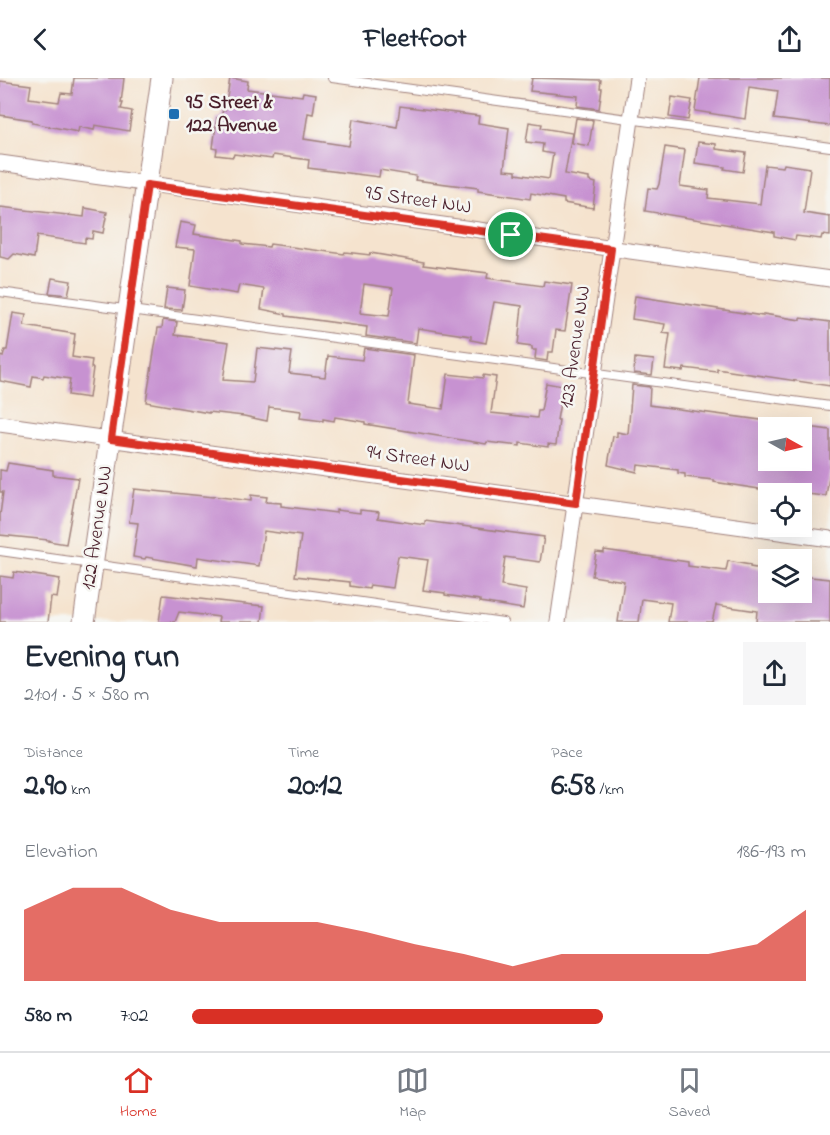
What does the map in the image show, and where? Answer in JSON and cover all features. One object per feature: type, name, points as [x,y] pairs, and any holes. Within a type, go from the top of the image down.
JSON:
[{"type":"street","name":"122 Avenue NW","points":[[84,622],[162,78]]},
{"type":"street","name":"123 Avenue NW","points":[[558,622],[637,78]]},
{"type":"street","name":"95 Street NW","points":[[0,163],[830,279]]},
{"type":"street","name":"94 Street NW","points":[[0,424],[830,539]]},
{"type":"lane","points":[[332,78],[830,147]]},
{"type":"lane","points":[[0,291],[830,406]]},
{"type":"lane","points":[[0,551],[503,622]]},
{"type":"building","points":[[74,78],[124,78],[121,109],[132,111],[129,131],[95,125],[94,130],[79,127],[78,132],[32,123],[32,120],[0,115],[0,81],[31,85],[29,98],[59,102],[61,93],[72,94]]},
{"type":"building","points":[[230,78],[248,81],[247,89],[302,96],[303,92],[316,94],[313,114],[308,113],[304,139],[349,146],[353,119],[397,127],[400,106],[479,116],[478,123],[509,128],[504,170],[516,171],[516,174],[549,179],[553,154],[542,152],[543,144],[526,142],[529,122],[542,124],[541,128],[572,133],[565,174],[589,178],[589,181],[596,183],[593,208],[564,203],[564,199],[531,193],[530,199],[478,191],[478,188],[415,180],[416,176],[380,170],[379,177],[308,168],[309,160],[273,155],[272,159],[234,154],[233,157],[216,155],[217,149],[213,148],[217,118],[221,118],[223,109],[225,110]]},
{"type":"building","points":[[532,78],[601,80],[599,109],[577,106],[578,96],[530,91]]},
{"type":"building","points":[[700,78],[830,78],[830,126],[774,119],[778,91],[749,87],[745,119],[695,111]]},
{"type":"building","points":[[672,97],[692,100],[688,120],[669,117]]},
{"type":"building","points":[[576,118],[593,120],[589,146],[572,143]]},
{"type":"building","points":[[698,142],[716,144],[716,149],[746,153],[743,172],[695,163]]},
{"type":"building","points":[[665,147],[685,150],[680,186],[709,190],[708,198],[760,204],[765,165],[783,167],[784,164],[810,168],[804,213],[830,217],[830,236],[822,235],[821,239],[796,236],[795,240],[774,236],[774,232],[645,211],[648,188],[657,189],[659,184]]},
{"type":"building","points":[[0,207],[84,217],[85,208],[107,212],[103,233],[93,231],[92,239],[85,238],[85,243],[37,236],[34,258],[14,254],[9,259],[0,257]]},
{"type":"building","points":[[180,222],[196,225],[194,234],[242,241],[242,244],[269,247],[270,244],[344,254],[345,252],[370,255],[370,253],[424,262],[423,265],[488,273],[487,278],[543,286],[544,281],[572,285],[565,331],[556,330],[553,352],[548,352],[547,361],[535,359],[536,350],[532,350],[532,347],[518,345],[522,306],[494,302],[486,343],[471,340],[471,336],[418,328],[416,343],[366,336],[367,327],[286,316],[286,314],[261,309],[264,289],[239,285],[237,294],[190,286],[195,249],[175,247]],"holes":[[[364,284],[393,288],[389,316],[360,313]]]},
{"type":"building","points":[[52,278],[71,281],[68,295],[49,293]]},
{"type":"building","points":[[167,288],[185,290],[182,310],[164,309]]},
{"type":"building","points":[[635,296],[763,316],[763,314],[830,322],[830,386],[717,369],[717,372],[684,368],[683,371],[665,369],[670,334],[663,333],[665,324],[632,319]]},
{"type":"building","points":[[13,313],[26,315],[24,326],[75,334],[72,357],[92,360],[89,398],[68,395],[70,379],[44,375],[43,378],[33,376],[31,387],[0,381],[0,356],[3,357],[7,350]]},
{"type":"building","points":[[163,320],[177,322],[175,335],[229,342],[223,380],[253,382],[257,348],[292,352],[289,373],[325,377],[328,356],[362,360],[364,348],[414,355],[408,404],[443,409],[448,374],[483,378],[483,375],[496,377],[491,413],[537,418],[538,411],[541,411],[546,383],[563,386],[557,420],[559,420],[556,445],[548,444],[548,447],[520,443],[520,446],[487,442],[486,444],[335,417],[334,421],[300,418],[301,411],[269,407],[267,421],[146,402],[158,328],[162,328]]},
{"type":"building","points":[[635,358],[654,360],[652,375],[634,373]]},
{"type":"building","points":[[632,385],[650,387],[649,405],[758,420],[758,471],[812,471],[812,428],[830,430],[830,471],[826,496],[812,495],[812,483],[758,483],[758,489],[685,477],[685,474],[678,473],[678,470],[638,465],[637,472],[608,465],[613,436],[617,437],[617,432],[628,434]]},
{"type":"building","points":[[8,463],[53,470],[53,475],[78,478],[66,544],[0,535],[3,492],[0,492],[0,470],[6,471]]},
{"type":"building","points":[[134,489],[251,501],[251,495],[267,497],[266,502],[281,503],[281,506],[336,513],[336,510],[360,513],[360,510],[379,512],[378,518],[425,525],[425,521],[544,537],[540,562],[505,557],[501,586],[526,590],[523,609],[423,590],[428,560],[398,556],[393,588],[370,585],[369,589],[350,586],[350,582],[295,576],[301,536],[264,531],[259,566],[198,557],[197,566],[146,557],[145,559],[133,557],[138,523],[129,522]]},
{"type":"building","points":[[604,550],[688,562],[688,566],[726,571],[728,561],[750,565],[750,567],[758,568],[758,603],[812,603],[812,577],[830,579],[830,622],[756,622],[757,611],[716,605],[712,622],[668,622],[671,603],[642,599],[639,622],[618,622],[624,581],[592,576],[596,552],[604,553]]},
{"type":"building","points":[[14,572],[60,579],[57,598],[51,597],[48,622],[0,622],[0,576],[13,578]]},
{"type":"building","points":[[163,595],[264,606],[262,622],[218,622],[219,617],[179,612],[175,622],[159,622]]},
{"type":"place","name":"95 Street & 122 Avenue","points":[[174,114]]},
{"type":"route","points":[[147,185],[511,235],[611,249],[576,503],[111,439],[147,185]]}]
